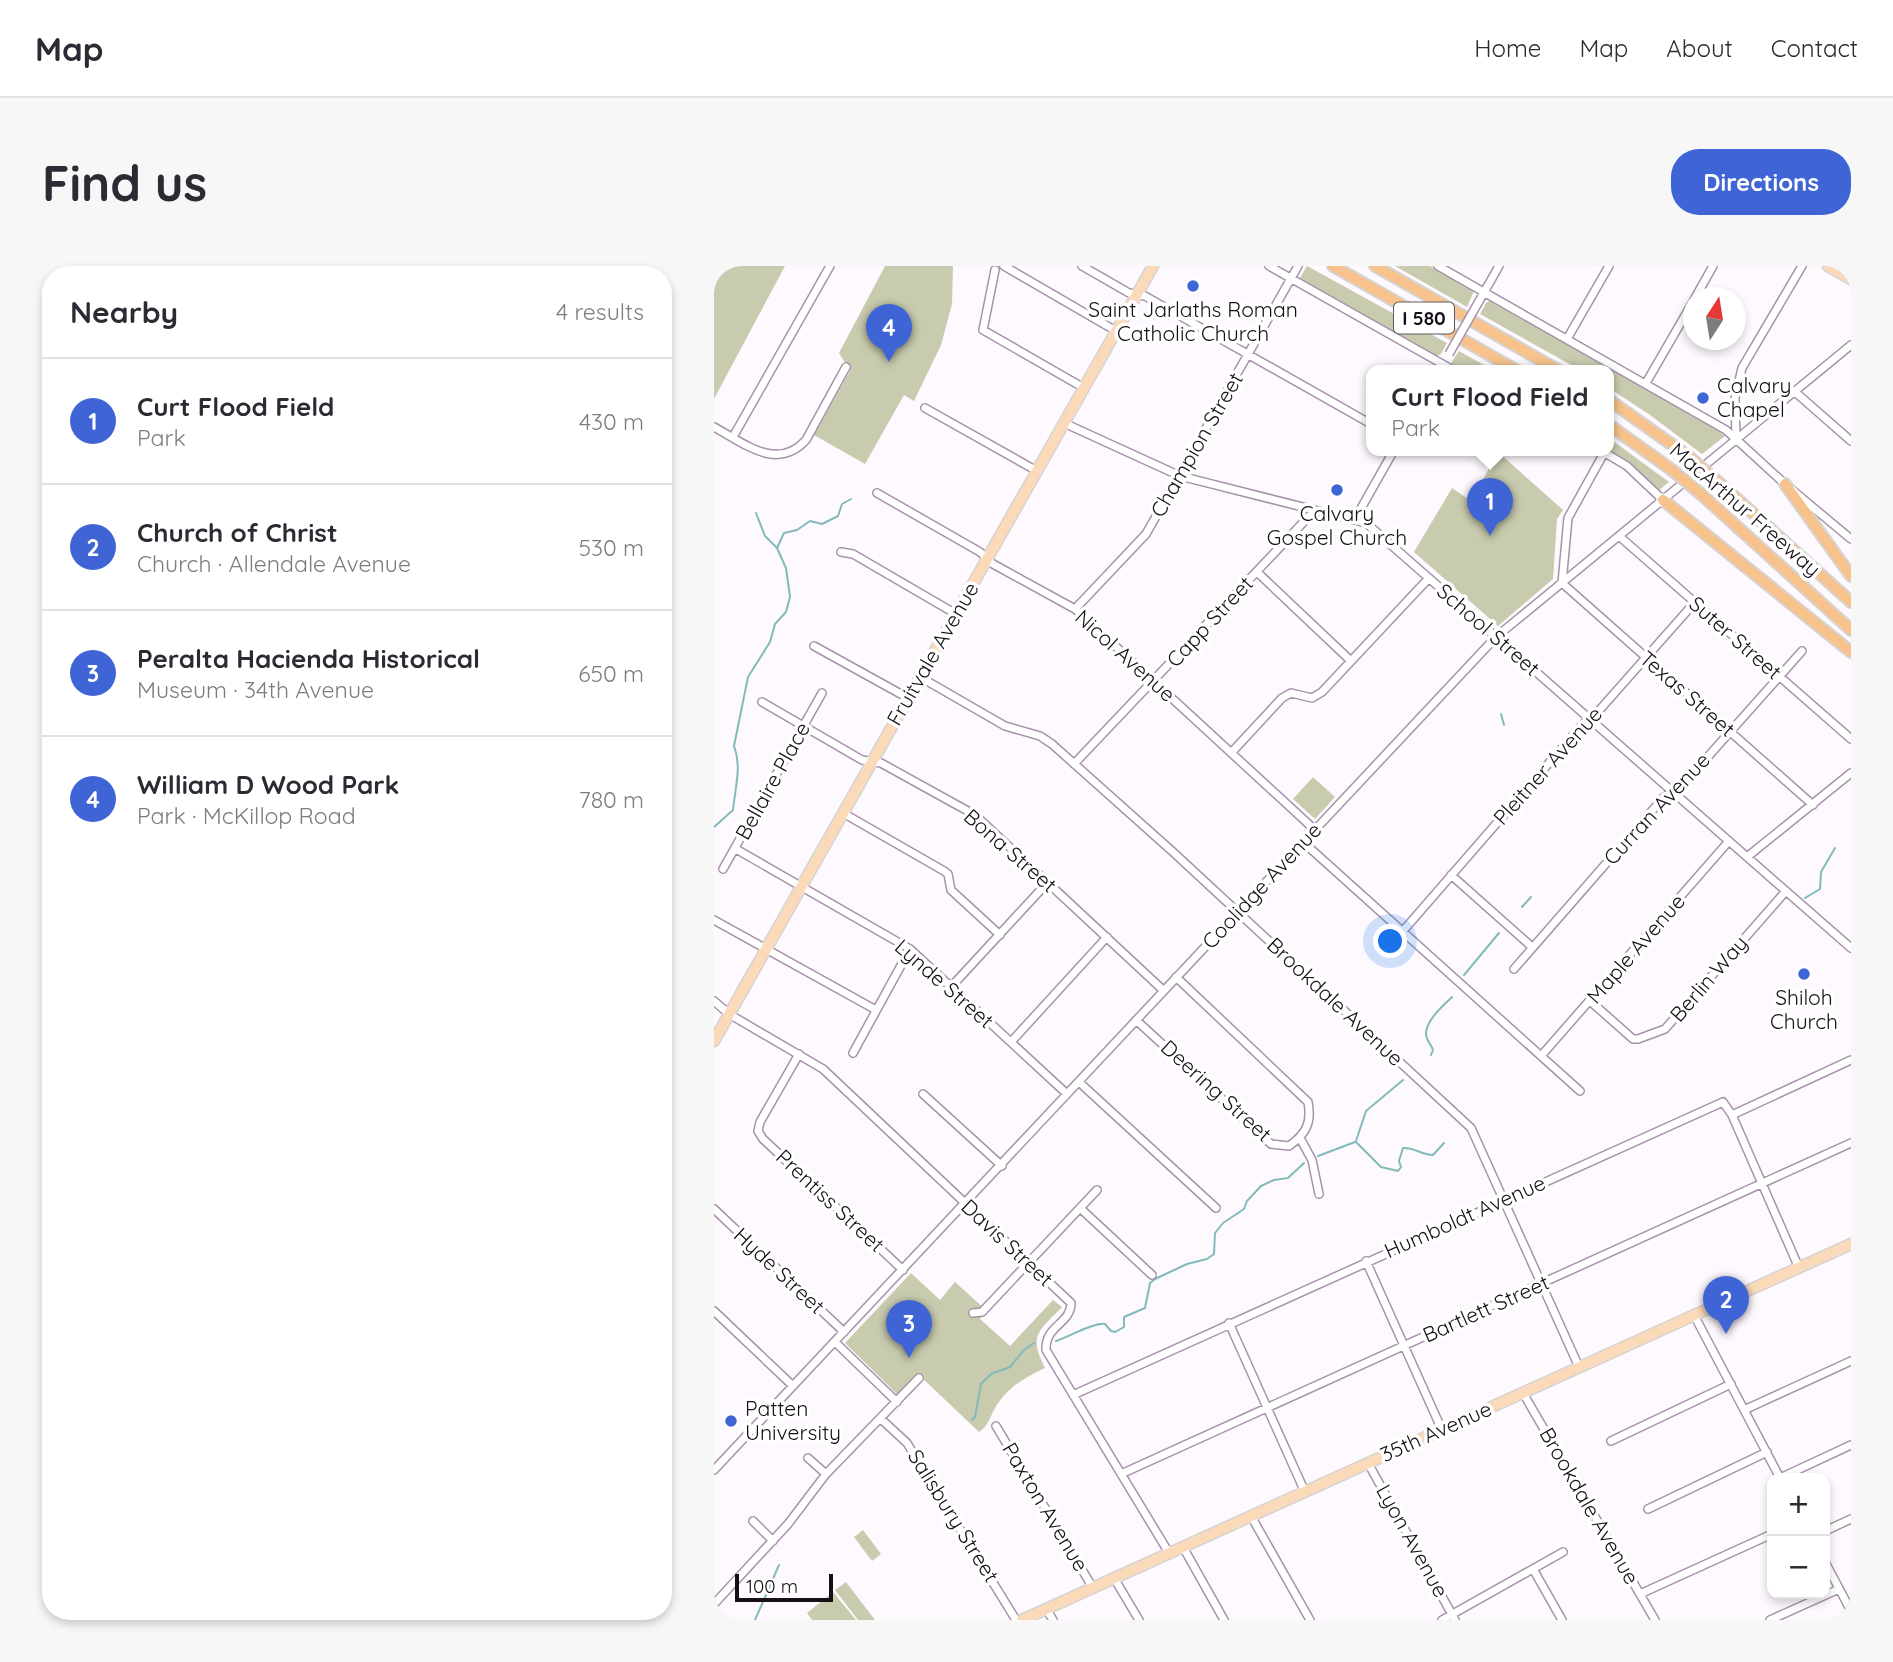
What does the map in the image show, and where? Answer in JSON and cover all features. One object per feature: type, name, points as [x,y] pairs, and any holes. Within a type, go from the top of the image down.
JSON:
[{"type":"highway","name":"I 580","points":[[1333,266],[1507,365]]},
{"type":"highway","name":"I 580","points":[[1375,266],[1549,365]]},
{"type":"highway","name":"MacArthur Freeway","points":[[1614,404],[1688,456],[1851,602]]},
{"type":"highway","name":"MacArthur Freeway","points":[[1614,429],[1701,494],[1851,630]]},
{"type":"highway","points":[[1785,484],[1851,576]]},
{"type":"highway","points":[[1663,499],[1851,652]]},
{"type":"main road","name":"Fruitvale Avenue","points":[[714,1041],[1153,266]]},
{"type":"main road","points":[[1828,266],[1851,279]]},
{"type":"main road","name":"35th Avenue","points":[[1022,1620],[1851,1244]]},
{"type":"street","points":[[733,437],[830,266]]},
{"type":"street","points":[[1082,266],[1128,292],[1145,296],[1366,421]]},
{"type":"street","points":[[1269,266],[1438,365]]},
{"type":"street","name":"Champion Street","points":[[1075,610],[1146,534],[1298,266]]},
{"type":"street","points":[[1438,266],[1614,365]]},
{"type":"street","points":[[1442,365],[1499,266]]},
{"type":"street","points":[[1567,339],[1609,266]]},
{"type":"street","points":[[1701,287],[1713,266]]},
{"type":"street","points":[[1736,438],[1735,398],[1742,368],[1802,266]]},
{"type":"street","points":[[1084,388],[984,330],[998,267],[1116,331]]},
{"type":"street","points":[[1646,383],[1683,318]]},
{"type":"street","name":"Coolidge Avenue","points":[[714,1470],[1496,637],[1851,345]]},
{"type":"street","points":[[1614,365],[1726,430],[1851,539]]},
{"type":"street","points":[[714,428],[765,454],[788,454],[798,449],[806,440],[846,367]]},
{"type":"street","points":[[1794,391],[1851,441]]},
{"type":"street","points":[[925,408],[1037,471]]},
{"type":"street","name":"School Street","points":[[1064,423],[1180,476],[1366,523],[1672,792],[1849,943]]},
{"type":"street","points":[[1355,519],[1391,456]]},
{"type":"street","points":[[1562,583],[1568,518],[1600,456]]},
{"type":"street","points":[[1609,456],[1628,466],[1663,499]]},
{"type":"street","name":"Nicol Avenue","points":[[877,493],[1075,610],[1314,830]]},
{"type":"street","name":"Capp Street","points":[[1074,764],[1315,510]]},
{"type":"street","name":"Suter Street","points":[[1619,536],[1851,739]]},
{"type":"street","points":[[841,552],[853,554],[956,614]]},
{"type":"street","points":[[1257,572],[1351,661]]},
{"type":"street","points":[[1231,753],[1282,698],[1291,693],[1312,698],[1322,692],[1429,578]]},
{"type":"street","name":"Texas Street","points":[[1562,583],[1813,805]]},
{"type":"street","name":"Pleitner Avenue","points":[[1403,931],[1582,724],[1646,658],[1695,602]]},
{"type":"street","points":[[814,646],[908,698]]},
{"type":"street","name":"Curran Avenue","points":[[1514,969],[1664,797],[1680,788],[1802,651]]},
{"type":"street","name":"Brookdale Avenue","points":[[920,677],[1005,726],[1040,736],[1238,912],[1471,1128],[1579,1367]]},
{"type":"street","name":"Bellaire Place","points":[[723,869],[822,693]]},
{"type":"street","name":"Bona Street","points":[[762,702],[862,760],[881,762],[975,815],[1163,990]]},
{"type":"street","points":[[1748,857],[1850,775]]},
{"type":"street","points":[[843,813],[948,874],[951,890],[1000,935]]},
{"type":"street","name":"Maple Avenue","points":[[1541,1056],[1729,841]]},
{"type":"street","points":[[1303,842],[1580,1091]]},
{"type":"street","name":"Lynde Street","points":[[736,849],[910,949],[1067,1094]]},
{"type":"street","points":[[1451,875],[1532,947]]},
{"type":"street","points":[[951,987],[1047,883]]},
{"type":"street","name":"Berlin Way","points":[[1590,1000],[1633,1039],[1665,1029],[1786,891]]},
{"type":"street","points":[[714,920],[876,1010]]},
{"type":"street","points":[[1011,1042],[1107,937]]},
{"type":"street","points":[[853,1053],[910,949]]},
{"type":"street","points":[[1176,977],[1308,1102],[1311,1118],[1300,1138],[1312,1160],[1320,1194]]},
{"type":"street","name":"Davis Street","points":[[714,1001],[729,1014],[823,1069],[1071,1303],[1068,1314],[1048,1334],[1046,1350],[1169,1553]]},
{"type":"street","name":"Deering Street","points":[[1136,1020],[1271,1144],[1289,1146],[1300,1138]]},
{"type":"street","name":"Prentiss Street","points":[[800,1054],[760,1122],[758,1131],[763,1139],[903,1270]]},
{"type":"street","points":[[1799,1268],[1732,1115],[1851,1060]]},
{"type":"street","points":[[1079,1082],[1216,1208]]},
{"type":"street","points":[[923,1094],[1002,1166]]},
{"type":"street","name":"Humboldt Avenue","points":[[1073,1395],[1723,1102],[1732,1115]]},
{"type":"street","name":"Bartlett Street","points":[[1121,1474],[1851,1143]]},
{"type":"street","points":[[973,1313],[982,1312],[1097,1190]]},
{"type":"street","points":[[1080,1208],[1152,1275]]},
{"type":"street","name":"Hyde Street","points":[[714,1209],[844,1332]]},
{"type":"street","points":[[1366,1261],[1442,1430]]},
{"type":"street","points":[[714,1311],[793,1386]]},
{"type":"street","points":[[1694,1315],[1778,1473]]},
{"type":"street","points":[[1229,1323],[1305,1492]]},
{"type":"street","points":[[835,1342],[897,1402]]},
{"type":"street","points":[[1744,1409],[1851,1361]]},
{"type":"street","points":[[714,1604],[773,1541],[827,1474],[919,1378]]},
{"type":"street","points":[[1611,1441],[1731,1384]]},
{"type":"street","name":"Brookdale Avenue","points":[[1524,1392],[1655,1620]]},
{"type":"street","name":"Salisbury Street","points":[[881,1419],[908,1443],[1016,1620]]},
{"type":"street","name":"Paxton Avenue","points":[[996,1426],[1093,1588]]},
{"type":"street","points":[[1791,1473],[1851,1445]]},
{"type":"street","points":[[1648,1509],[1767,1452]]},
{"type":"street","points":[[808,1458],[827,1474]]},
{"type":"street","name":"Lyon Avenue","points":[[1368,1463],[1453,1617]]},
{"type":"street","points":[[1251,1516],[1310,1620]]},
{"type":"street","points":[[1830,1529],[1851,1519]]},
{"type":"street","points":[[753,1521],[773,1541]]},
{"type":"street","points":[[1640,1594],[1768,1536]]},
{"type":"street","points":[[1183,1547],[1224,1620]]},
{"type":"street","points":[[1442,1620],[1453,1617],[1563,1552]]},
{"type":"street","points":[[1533,1569],[1562,1620]]},
{"type":"street","points":[[1830,1572],[1839,1589],[1847,1596],[1851,1611]]},
{"type":"street","points":[[1114,1578],[1139,1620]]},
{"type":"street","points":[[1770,1620],[1839,1589]]},
{"type":"street","points":[[1046,1609],[1053,1620]]},
{"type":"green space","points":[[721,266],[785,266],[714,399],[714,285]]},
{"type":"green space","points":[[885,266],[953,266],[952,304],[941,345],[914,401],[904,395],[865,464],[814,435],[850,371],[839,353]]},
{"type":"green space","points":[[1307,266],[1447,343],[1441,354],[1437,356],[1300,278]]},
{"type":"green space","points":[[1395,266],[1430,266],[1474,291],[1467,307]]},
{"type":"green space","points":[[1490,300],[1604,365],[1571,365],[1480,314]]},
{"type":"green space","points":[[1459,351],[1484,365],[1454,365],[1451,363]]},
{"type":"green space","points":[[1614,371],[1725,436],[1702,454],[1614,391]]},
{"type":"green space","points":[[1614,442],[1669,482],[1658,491],[1629,463],[1614,453]]},
{"type":"green space","points":[[1496,456],[1502,456],[1563,510],[1557,519],[1553,579],[1498,626],[1414,552],[1452,488],[1471,501]]},
{"type":"green space","points":[[1313,777],[1335,797],[1315,819],[1293,799]]},
{"type":"green space","points":[[911,1273],[940,1300],[955,1282],[987,1311],[980,1319],[1010,1346],[1053,1300],[1062,1307],[1038,1334],[1037,1348],[1045,1368],[1010,1390],[979,1432],[918,1374],[899,1396],[845,1343]]},
{"type":"green space","points":[[863,1530],[881,1554],[872,1561],[854,1537]]},
{"type":"green space","points":[[846,1582],[875,1620],[858,1620],[835,1590]]},
{"type":"green space","points":[[833,1592],[856,1620],[812,1620],[807,1613]]},
{"type":"waterway","points":[[714,827],[733,810],[738,770],[734,746],[748,677],[770,642],[775,624],[786,612],[790,597],[786,568],[777,548],[784,533],[797,530],[810,521],[822,524],[838,516],[842,504],[851,499]]},
{"type":"waterway","points":[[756,513],[765,536],[777,548]]},
{"type":"waterway","points":[[1501,714],[1504,725]]},
{"type":"waterway","points":[[1805,898],[1820,889],[1821,872],[1835,848]]},
{"type":"waterway","points":[[1522,907],[1531,897]]},
{"type":"waterway","points":[[1464,975],[1499,933]]},
{"type":"waterway","points":[[1431,1055],[1433,1050],[1427,1038],[1427,1029],[1436,1014],[1452,997]]},
{"type":"waterway","points":[[1356,1141],[1366,1111],[1403,1080]]},
{"type":"waterway","points":[[1318,1156],[1355,1142]]},
{"type":"waterway","points":[[1356,1142],[1381,1167],[1398,1171],[1403,1148],[1433,1155],[1444,1143]]},
{"type":"waterway","points":[[1056,1341],[1101,1324],[1115,1332],[1124,1327],[1124,1317],[1145,1308],[1150,1283],[1214,1254],[1215,1233],[1223,1223],[1244,1209],[1247,1201],[1261,1186],[1288,1178],[1304,1163]]},
{"type":"waterway","points":[[972,1420],[975,1417],[981,1384],[991,1374],[1010,1367],[1024,1350],[1034,1343]]},
{"type":"waterway","points":[[755,1620],[779,1565]]},
{"type":"place","name":"Saint Jarlaths Roman Catholic Church","points":[[1193,286]]},
{"type":"place","name":"William D Wood Park","points":[[889,362]]},
{"type":"place","name":"Calvary Chapel","points":[[1703,398]]},
{"type":"place","name":"Calvary Gospel Church","points":[[1337,490]]},
{"type":"place","name":"Curt Flood Field","points":[[1490,536]]},
{"type":"place","name":"Shiloh Church","points":[[1804,974]]},
{"type":"place","name":"Church of Christ","points":[[1726,1334]]},
{"type":"place","name":"Peralta Hacienda Historical","points":[[909,1358]]},
{"type":"place","name":"Patten University","points":[[731,1421]]}]
